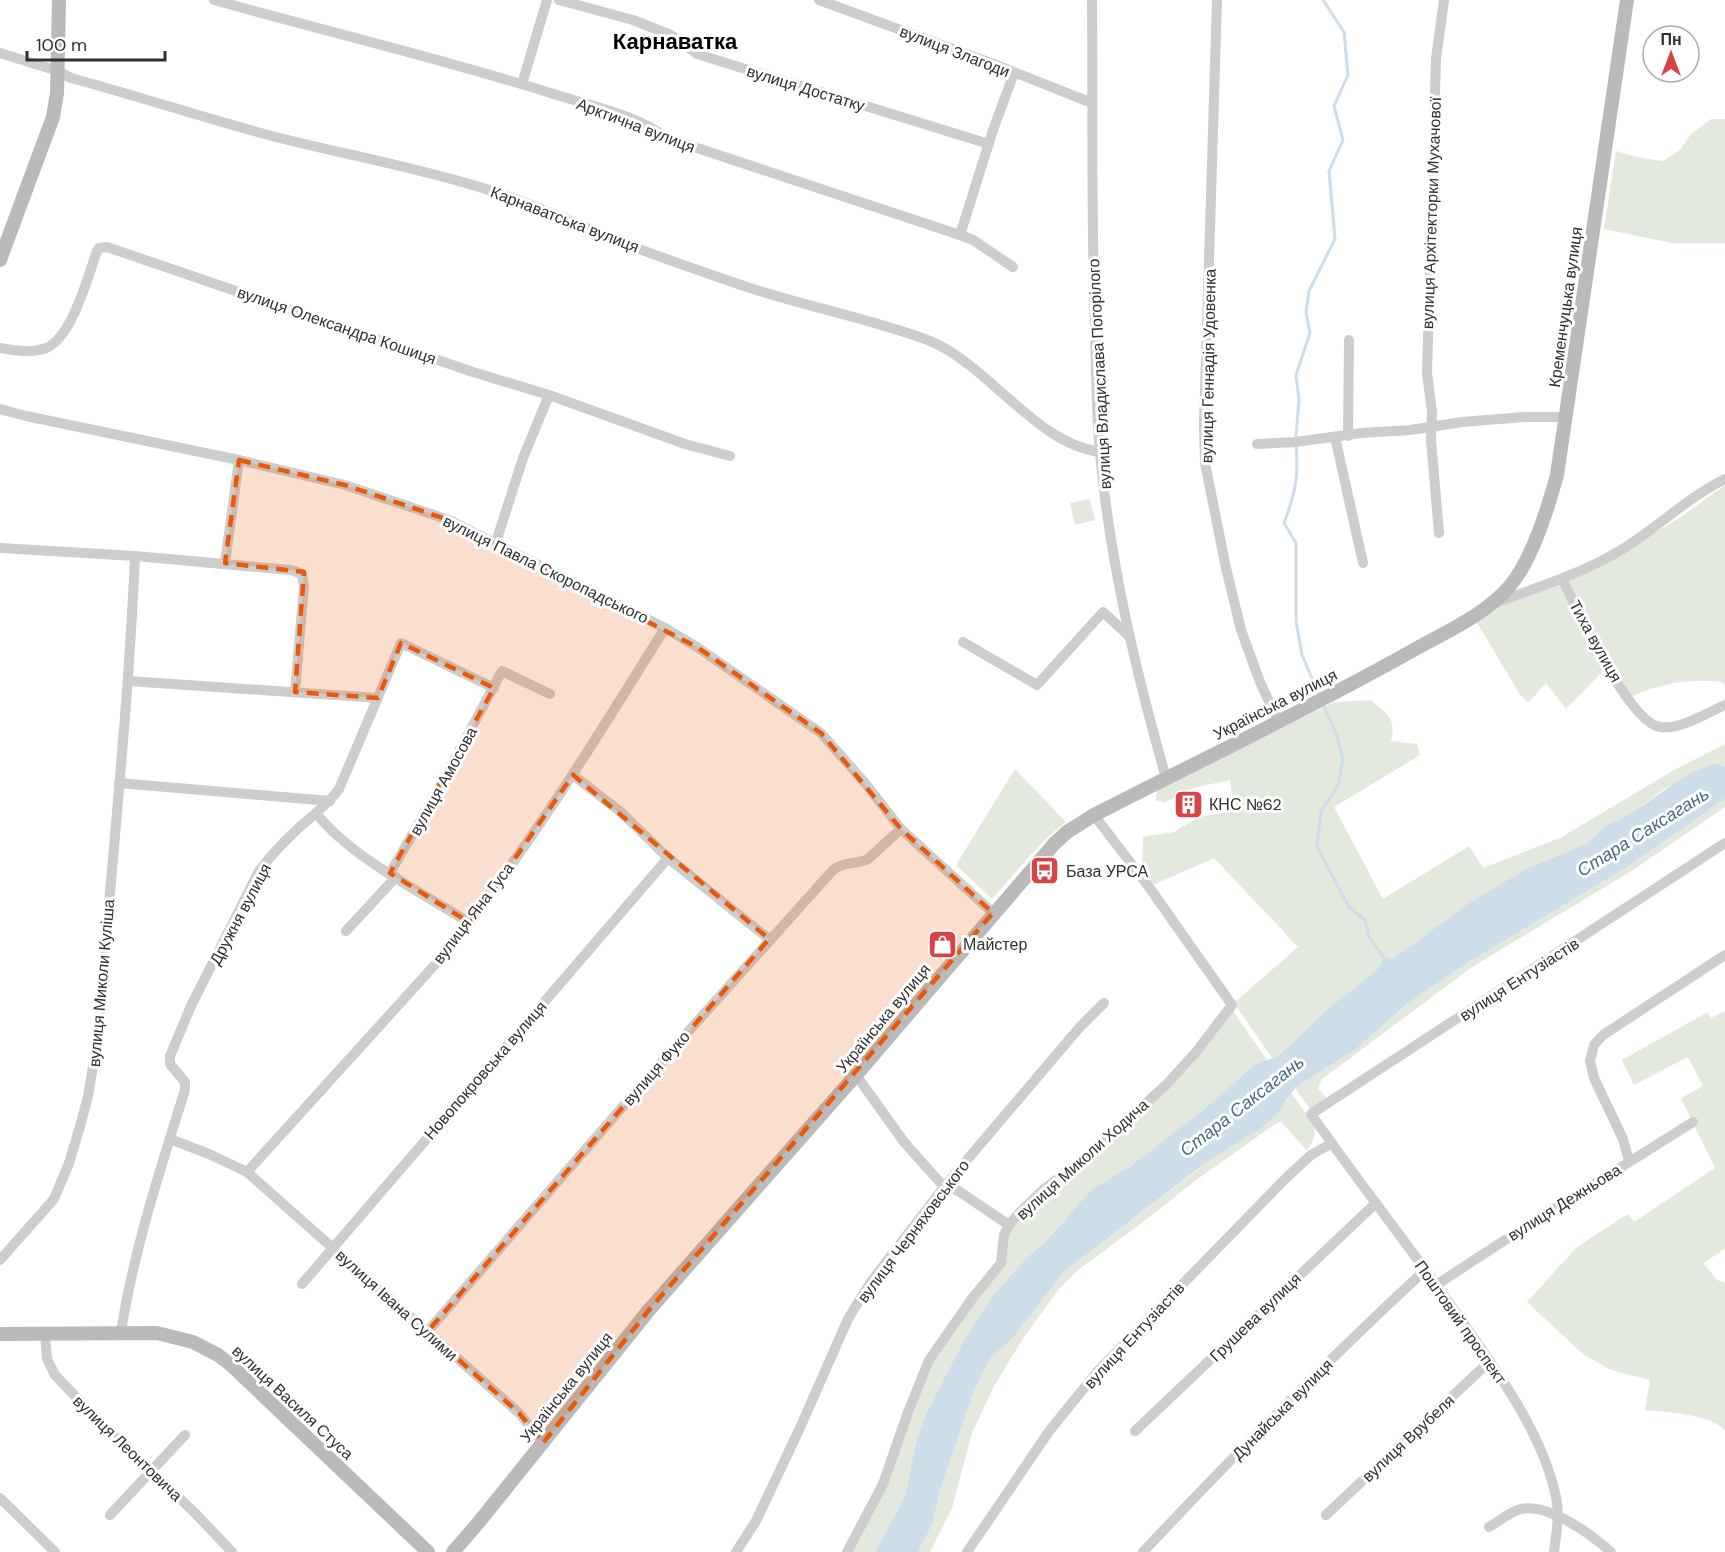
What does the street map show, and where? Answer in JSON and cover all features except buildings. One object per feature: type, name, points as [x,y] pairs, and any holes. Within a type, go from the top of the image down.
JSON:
[{"type":"street","points":[[0,260],[53,117],[58,71],[58,0]]},
{"type":"street","name":"Арктична вулиця","points":[[214,0],[522,84],[617,114],[653,128],[667,138],[862,201],[973,240],[1012,267]]},
{"type":"street","points":[[522,84],[547,0]]},
{"type":"street","name":"вулиця Достатку","points":[[559,0],[652,27],[671,35],[697,54],[989,144]]},
{"type":"street","name":"вулиця Злагоди","points":[[819,0],[1092,103]]},
{"type":"street","name":"вулиця Владислава Погорілого","points":[[1092,0],[1091,216],[1100,452],[1129,636],[1141,691],[1166,778]]},
{"type":"street","name":"вулиця Геннадія Удовенка","points":[[1217,0],[1203,424],[1205,463],[1241,630],[1260,682],[1278,721]]},
{"type":"street","name":"вулиця Архітекторки Мухачової","points":[[1439,533],[1431,440],[1432,412],[1426,374],[1436,59],[1444,0]]},
{"type":"street","name":"Кременчуцька вулиця","points":[[1492,603],[1510,587],[1521,569],[1540,530],[1557,475],[1627,0]]},
{"type":"street","name":"Карнаватська вулиця","points":[[0,53],[58,71],[70,78],[267,135],[492,190],[617,240],[743,285],[798,303],[878,323],[929,340],[966,362],[1052,433],[1072,445],[1100,452]]},
{"type":"street","points":[[960,235],[1014,73]]},
{"type":"street","name":"вулиця Олександра Кошиця","points":[[0,348],[17,351],[46,348],[62,336],[77,306],[97,251],[103,246],[473,372],[549,395],[686,444],[730,456]]},
{"type":"street","points":[[1348,436],[1349,340]]},
{"type":"street","points":[[496,542],[523,458],[549,395]]},
{"type":"street","name":"вулиця Павла Скоропадського","points":[[0,409],[345,485],[449,520],[496,542],[665,628],[716,660],[821,733],[901,829],[993,913]]},
{"type":"street","points":[[1257,444],[1348,436],[1461,422],[1524,417],[1566,417]]},
{"type":"street","points":[[1335,437],[1363,563]]},
{"type":"street","points":[[225,563],[239,460]]},
{"type":"street","name":"Українська вулиця","points":[[453,1552],[649,1310],[856,1075],[993,913],[1067,832],[1094,815],[1335,693],[1492,603],[1562,579],[1619,551],[1705,489],[1725,480]]},
{"type":"street","points":[[0,548],[225,563],[291,570],[302,574],[304,586],[295,692]]},
{"type":"street","name":"вулиця Миколи Куліша","points":[[0,1260],[54,1199],[69,1163],[88,1096],[98,1037],[129,681],[135,556]]},
{"type":"street","name":"Тиха вулиця","points":[[1562,579],[1604,663],[1633,704],[1650,723],[1660,727],[1677,726],[1725,705]]},
{"type":"street","points":[[963,642],[1037,685],[1103,612],[1129,636]]},
{"type":"street","name":"вулиця Яна Гуса","points":[[247,1172],[470,923],[573,775],[665,628]]},
{"type":"street","name":"Дружня вулиця","points":[[121,1332],[136,1253],[185,1090],[185,1082],[171,1064],[170,1056],[191,1006],[259,871],[330,801],[339,789],[401,643],[495,688]]},
{"type":"street","name":"вулиця Амосова","points":[[346,931],[393,875],[495,688],[502,671],[550,694]]},
{"type":"street","points":[[129,681],[378,698]]},
{"type":"street","points":[[573,775],[622,813],[668,858],[769,939]]},
{"type":"street","points":[[119,783],[330,801]]},
{"type":"street","points":[[316,813],[327,827],[361,854],[470,923]]},
{"type":"street","name":"вулиця Миколи Ходича","points":[[847,1552],[883,1484],[929,1360],[971,1300],[1001,1263],[1004,1235],[1009,1225],[1042,1191],[1093,1151],[1166,1085],[1196,1052],[1232,1005],[1149,887],[1094,815]]},
{"type":"street","name":"вулиця Фуко","points":[[427,1332],[769,939],[837,867],[868,859],[901,829]]},
{"type":"street","name":"вулиця Ентузіастів","points":[[1311,1114],[1725,843]]},
{"type":"street","name":"Новопокровська вулиця","points":[[302,1284],[668,858]]},
{"type":"street","points":[[1629,1161],[1623,1139],[1594,1078],[1590,1062],[1594,1045],[1603,1035],[1725,955]]},
{"type":"street","name":"вулиця Черняховського","points":[[736,1552],[756,1521],[848,1318],[870,1282],[944,1187],[1078,1028],[1104,1003]]},
{"type":"street","points":[[856,1075],[904,1142],[944,1187],[957,1190],[1009,1225]]},
{"type":"street","name":"Поштовий проспект","points":[[1311,1114],[1436,1285],[1508,1390],[1544,1458],[1557,1501],[1554,1552]]},
{"type":"street","name":"вулиця Дежньова","points":[[1436,1285],[1693,1122]]},
{"type":"street","points":[[170,1139],[247,1172]]},
{"type":"street","name":"вулиця Ентузіастів","points":[[967,1552],[1050,1430],[1098,1371],[1285,1179],[1311,1155],[1332,1143]]},
{"type":"street","name":"вулиця Івана Сулими","points":[[247,1172],[519,1413],[543,1443]]},
{"type":"street","name":"Грушева вулиця","points":[[1135,1431],[1376,1203]]},
{"type":"street","name":"Дунайська вулиця","points":[[1143,1552],[1282,1408],[1425,1270]]},
{"type":"street","name":"вулиця Василя Стуса","points":[[0,1334],[121,1332],[168,1335],[193,1342],[218,1355],[243,1374],[429,1552]]},
{"type":"street","name":"вулиця Леонтовича","points":[[45,1333],[47,1359],[55,1374],[99,1421],[232,1552]]},
{"type":"street","name":"вулиця Врубеля","points":[[1326,1515],[1490,1362]]},
{"type":"street","points":[[110,1515],[185,1435]]},
{"type":"street","points":[[0,1498],[55,1552]]},
{"type":"street","points":[[1489,1527],[1521,1509],[1540,1510],[1573,1523],[1592,1535],[1611,1552]]},
{"type":"street","points":[[429,1552],[440,1550],[448,1552]]},
{"type":"highlighted area","points":[[239,460],[345,485],[449,520],[697,647],[821,733],[901,829],[993,913],[649,1310],[543,1443],[519,1413],[427,1332],[769,939],[573,775],[470,923],[390,873],[494,688],[401,643],[378,698],[295,692],[304,572],[225,563]]},
{"type":"shaded area","points":[[1711,119],[1725,119],[1725,243],[1672,243],[1604,229],[1616,151],[1663,161],[1680,150],[1691,134]]},
{"type":"shaded area","points":[[1725,485],[1725,687],[1722,682],[1685,682],[1660,686],[1625,700],[1603,671],[1566,709],[1546,683],[1528,703],[1519,693],[1476,621],[1495,607],[1594,569],[1678,519]]},
{"type":"shaded area","points":[[1090,499],[1095,520],[1075,525],[1070,503]]},
{"type":"shaded area","points":[[1371,700],[1392,722],[1391,741],[1417,744],[1420,755],[1334,807],[1383,899],[1469,846],[1483,868],[1560,838],[1674,770],[1725,744],[1725,767],[1715,763],[1663,790],[1633,812],[1604,827],[1587,843],[1526,869],[1470,902],[1393,959],[1385,957],[1377,970],[1331,1006],[1278,1056],[1272,1058],[1234,1003],[1298,947],[1214,858],[1153,885],[1142,866],[1143,837],[1174,832],[1199,817],[1234,811],[1230,780],[1193,788],[1164,803],[1156,800],[1157,789],[1334,702]]},
{"type":"shaded area","points":[[1015,769],[1066,822],[1036,849],[992,899],[956,865]]},
{"type":"shaded area","points":[[1725,799],[1725,807],[1630,872],[1472,967],[1322,1079],[1318,1088],[1328,1100],[1310,1109],[1295,1088],[1355,1050],[1408,1003],[1469,962],[1627,867]]},
{"type":"shaded area","points":[[1230,1007],[1267,1060],[1253,1065],[1213,1102],[1128,1168],[1092,1189],[991,1298],[964,1340],[924,1418],[916,1442],[905,1496],[875,1552],[847,1552],[883,1484],[929,1360],[1001,1263],[1009,1225],[1166,1085]]},
{"type":"shaded area","points":[[1725,1011],[1725,1249],[1703,1263],[1717,1280],[1725,1283],[1725,1430],[1709,1420],[1698,1417],[1645,1410],[1650,1380],[1611,1370],[1583,1354],[1527,1302],[1577,1247],[1628,1214],[1634,1222],[1715,1168],[1681,1098],[1703,1086],[1688,1057],[1634,1085],[1622,1060],[1708,1012],[1711,1018]]},
{"type":"shaded area","points":[[1291,1093],[1315,1126],[1314,1138],[1307,1151],[1281,1121],[1275,1124],[1195,1181],[1078,1270],[1059,1289],[1024,1337],[994,1386],[972,1433],[952,1508],[930,1552],[918,1552],[932,1525],[940,1490],[974,1391],[991,1357],[1011,1340],[1064,1272],[1287,1101]]},
{"type":"water","name":"Стара Саксагань","points":[[1715,763],[1725,767],[1725,799],[1627,867],[1469,962],[1408,1003],[1355,1050],[1295,1088],[1276,1115],[1262,1127],[1204,1164],[1064,1272],[1011,1340],[991,1357],[974,1391],[940,1490],[932,1525],[918,1552],[875,1552],[905,1496],[916,1442],[924,1418],[964,1340],[991,1298],[1092,1189],[1128,1168],[1213,1102],[1253,1065],[1278,1056],[1331,1006],[1377,970],[1385,957],[1393,959],[1470,902],[1526,869],[1587,843],[1604,827],[1633,812],[1690,773]]},
{"type":"waterway","points":[[1296,436],[1299,400],[1296,375],[1310,333],[1306,312],[1309,291],[1335,239],[1329,171],[1343,140],[1334,106],[1348,75],[1344,32],[1323,0]]},
{"type":"waterway","points":[[1296,446],[1295,485],[1284,523],[1296,543],[1296,621],[1302,655],[1319,695]]},
{"type":"waterway","points":[[1323,704],[1336,734],[1343,759],[1338,786],[1321,811],[1317,847],[1349,907],[1365,920],[1369,937],[1385,960]]},
{"type":"place","name":"КНС №62","points":[[1188,804]]},
{"type":"place","name":"База УРСА","points":[[1045,871]]},
{"type":"place","name":"Майстер","points":[[942,944]]},
{"type":"district","name":"Карнаватка","points":[[675,41]]}]
